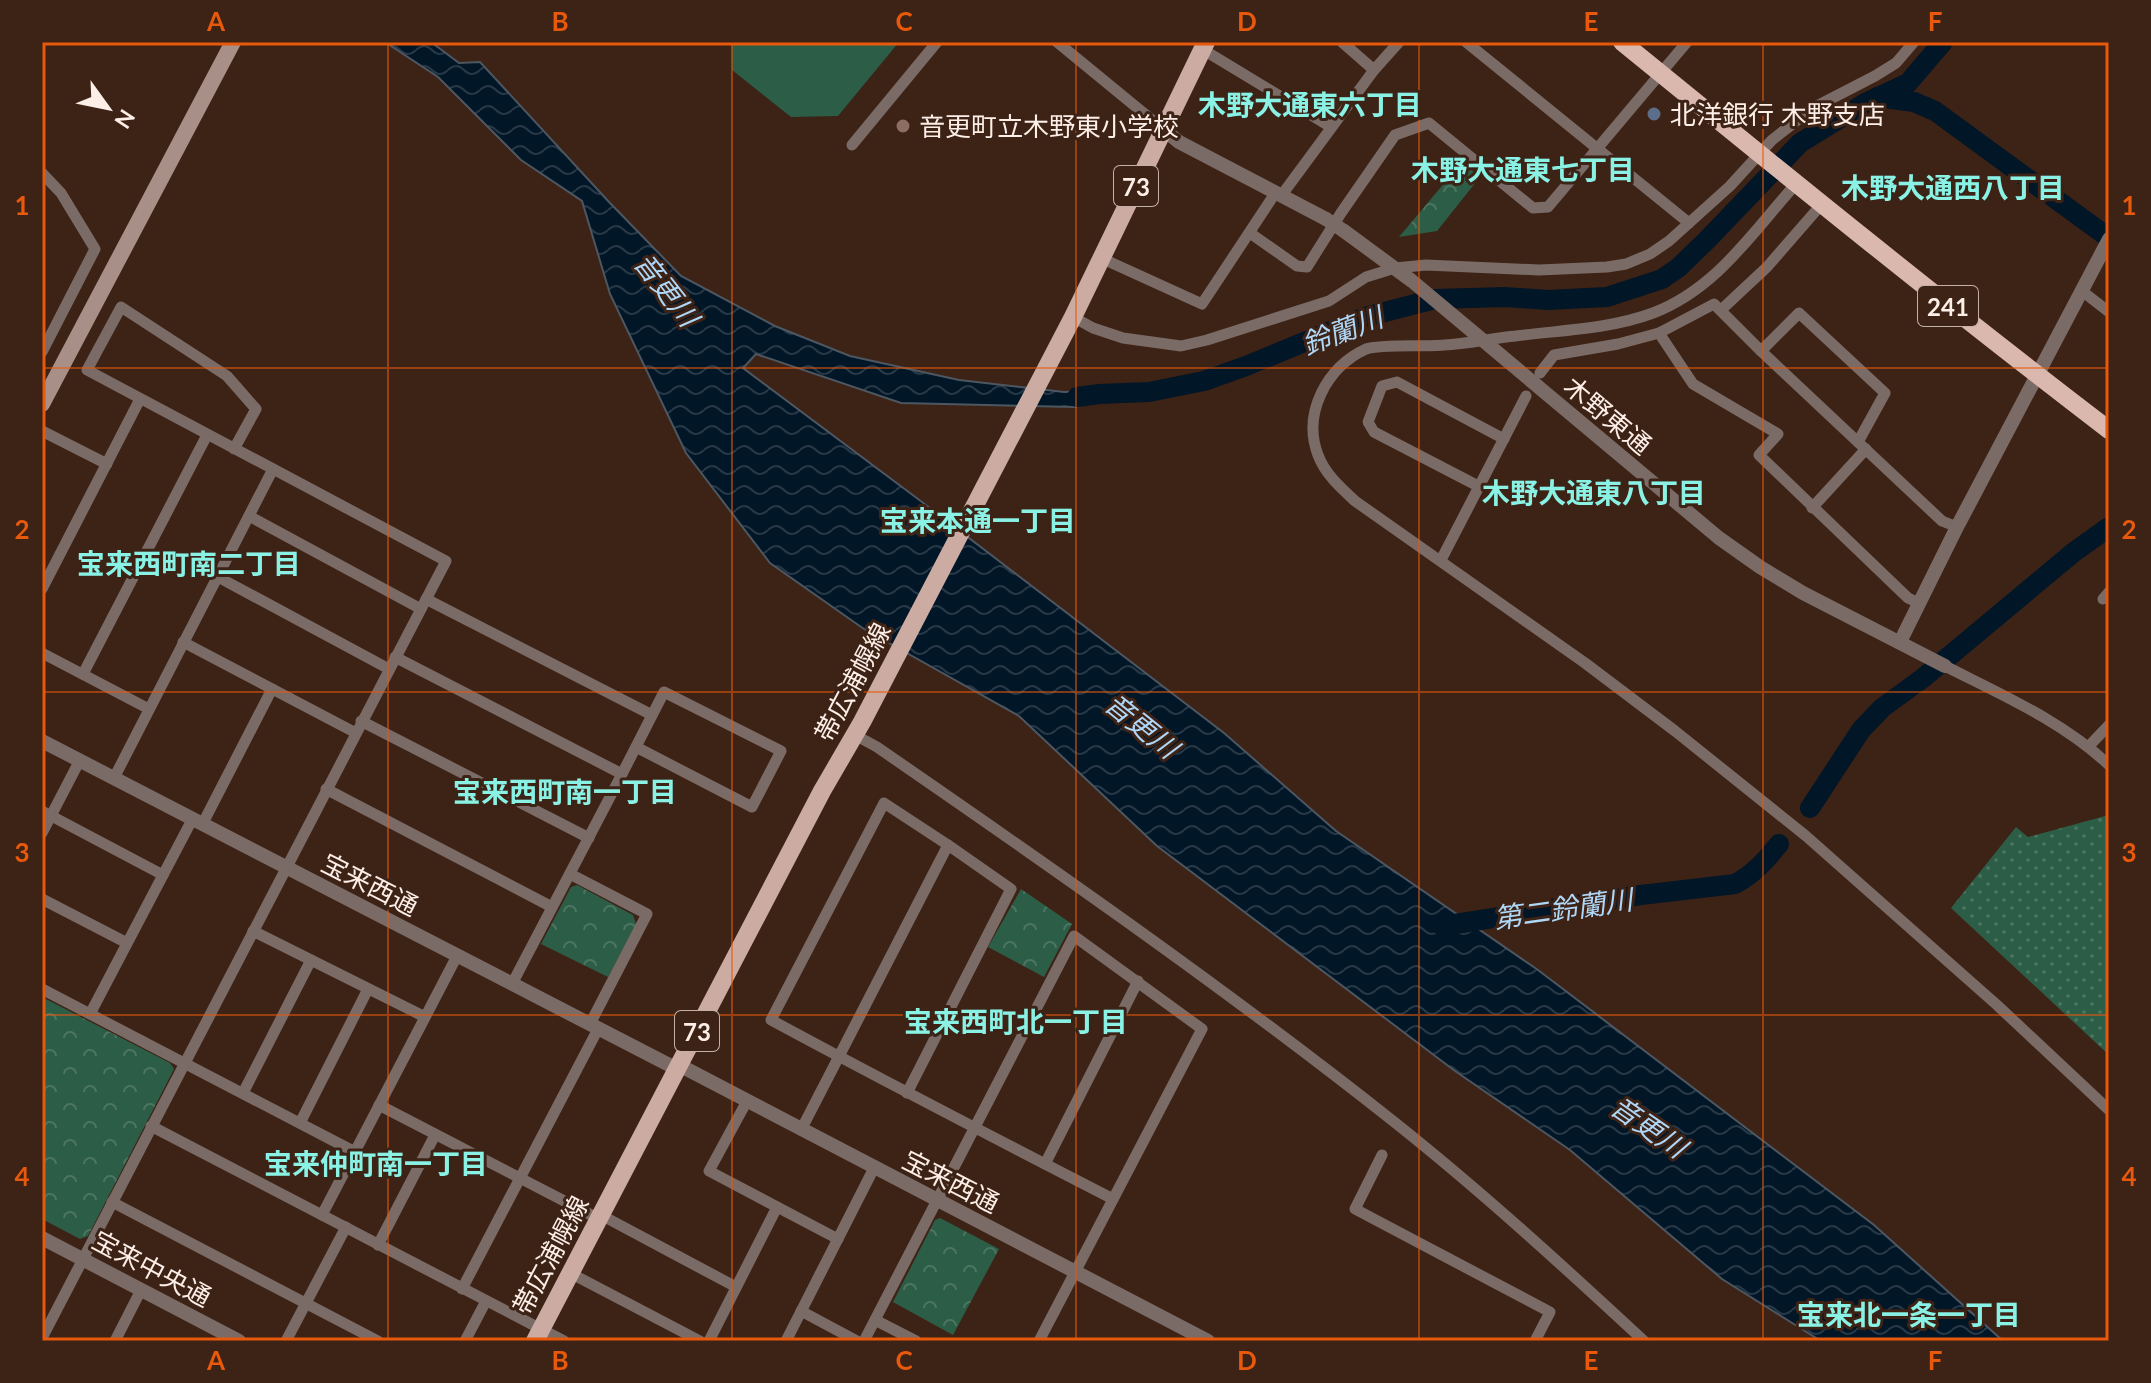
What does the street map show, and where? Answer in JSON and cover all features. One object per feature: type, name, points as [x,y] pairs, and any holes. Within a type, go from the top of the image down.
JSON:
[{"type":"highway","name":"241","points":[[1622,42],[1792,182],[2109,430]]},
{"type":"main road","points":[[42,404],[233,42]]},
{"type":"main road","name":"帯広浦幌線","points":[[538,1335],[1069,324],[1204,46]]},
{"type":"street","points":[[852,145],[937,42]]},
{"type":"street","points":[[1057,42],[1163,129]]},
{"type":"street","points":[[1342,42],[1374,70]]},
{"type":"street","points":[[1101,258],[1202,304],[1278,194],[1399,42]]},
{"type":"street","points":[[1466,42],[1689,223]]},
{"type":"street","points":[[1250,233],[1297,266],[1307,267],[1395,135],[1429,123],[1533,208],[1548,207],[1687,42]]},
{"type":"street","points":[[1069,324],[1123,338],[1181,346],[1329,301],[1366,277],[1395,268],[1426,265],[1539,270],[1626,264],[1650,254],[1689,223],[1762,158],[1772,140],[1813,108],[1896,63],[1914,42]]},
{"type":"street","points":[[1204,46],[1331,127]]},
{"type":"street","name":"木野東通","points":[[1163,129],[1179,142],[1326,219],[1395,268],[1719,538],[1803,593],[1939,663]]},
{"type":"street","points":[[42,173],[61,193],[95,249],[42,352]]},
{"type":"street","points":[[1792,182],[1717,275],[1674,303],[1617,324],[1447,345],[1369,348],[1347,361],[1320,393],[1315,408],[1317,454],[1337,485],[1355,501],[1585,663],[1806,836],[1997,1005],[2109,1110]]},
{"type":"street","points":[[1721,310],[1767,267],[1821,205]]},
{"type":"street","points":[[1900,642],[2106,244]]},
{"type":"street","points":[[2082,291],[2109,312]]},
{"type":"street","points":[[1540,373],[1554,355],[1659,333],[1714,304],[1942,521],[1957,527]]},
{"type":"street","points":[[42,1338],[446,561],[207,435],[87,370],[121,307],[227,376],[256,409],[234,449]]},
{"type":"street","points":[[1761,351],[1799,313],[1885,393],[1862,446],[1812,508]]},
{"type":"street","points":[[1659,333],[1693,384],[1778,434],[1759,455],[1908,598],[1919,603]]},
{"type":"street","points":[[1480,487],[1374,432],[1368,422],[1382,386],[1397,382],[1504,439]]},
{"type":"street","points":[[1441,560],[1526,396]]},
{"type":"street","points":[[42,589],[140,399]]},
{"type":"street","points":[[42,431],[107,464]]},
{"type":"street","points":[[83,674],[207,435]]},
{"type":"street","points":[[114,778],[273,469]]},
{"type":"street","points":[[249,516],[652,715]]},
{"type":"street","points":[[218,577],[389,669]]},
{"type":"street","points":[[183,642],[356,733]]},
{"type":"street","points":[[42,653],[149,709]]},
{"type":"street","points":[[395,657],[622,774]]},
{"type":"street","points":[[1939,663],[2024,706],[2089,746],[2109,765]]},
{"type":"street","points":[[90,1014],[163,875],[198,821],[272,689]]},
{"type":"street","points":[[512,984],[664,692],[781,751],[752,807],[636,747]]},
{"type":"street","points":[[361,721],[589,838]]},
{"type":"street","points":[[2089,746],[2109,725]]},
{"type":"street","points":[[858,728],[877,747],[1045,863],[1360,1096],[1514,1223],[1644,1341]]},
{"type":"street","name":"宝来西通","points":[[42,741],[594,1026],[747,1101],[1208,1341]]},
{"type":"street","points":[[42,833],[47,814],[80,760]]},
{"type":"street","points":[[326,789],[552,907]]},
{"type":"street","points":[[907,1093],[1011,889],[884,803],[771,1020],[907,1093],[1113,1199]]},
{"type":"street","points":[[47,814],[163,875]]},
{"type":"street","points":[[801,1130],[948,845]]},
{"type":"street","points":[[462,1289],[521,1178],[647,914],[570,874]]},
{"type":"street","points":[[42,899],[127,943]]},
{"type":"street","points":[[253,931],[425,1017]]},
{"type":"street","points":[[864,1341],[1074,936],[1202,1029],[1039,1341]]},
{"type":"street","points":[[322,1215],[457,956]]},
{"type":"street","points":[[243,1093],[311,960]]},
{"type":"street","points":[[1045,1164],[1138,981]]},
{"type":"street","points":[[42,989],[355,1152]]},
{"type":"street","points":[[300,1123],[368,989]]},
{"type":"street","points":[[747,1101],[709,1171],[838,1239]]},
{"type":"street","points":[[379,1105],[736,1287]]},
{"type":"street","points":[[151,1126],[486,1301],[538,1335],[564,1341]]},
{"type":"street","points":[[378,1245],[435,1135]]},
{"type":"street","points":[[1382,1155],[1355,1209],[1550,1312],[1535,1341]]},
{"type":"street","points":[[786,1341],[874,1168]]},
{"type":"street","points":[[112,1202],[378,1341]]},
{"type":"street","points":[[709,1341],[777,1207]]},
{"type":"street","points":[[286,1341],[346,1227]]},
{"type":"street","name":"宝来中央通","points":[[42,1238],[239,1341]]},
{"type":"street","points":[[570,1273],[700,1341]]},
{"type":"street","points":[[115,1341],[141,1290]]},
{"type":"street","points":[[465,1341],[486,1301]]},
{"type":"street","points":[[801,1311],[857,1341]]},
{"type":"street","points":[[875,1320],[916,1341]]},
{"type":"green space","points":[[732,42],[899,42],[838,116],[791,117],[732,70]]},
{"type":"green space","points":[[1462,162],[1480,177],[1437,231],[1399,237]]},
{"type":"green space","points":[[2109,815],[2109,1055],[1951,908],[2016,827],[2028,837]]},
{"type":"green space","points":[[577,885],[633,915],[636,924],[608,977],[541,944],[571,887]]},
{"type":"green space","points":[[1021,889],[1072,924],[1044,977],[988,947]]},
{"type":"green space","points":[[42,997],[170,1063],[174,1069],[88,1236],[80,1239],[42,1219]]},
{"type":"green space","points":[[940,1218],[999,1249],[953,1335],[893,1302],[935,1220]]},
{"type":"water","name":"音更川","points":[[385,42],[431,42],[459,63],[480,62],[681,276],[775,326],[850,356],[959,380],[1064,392],[1099,390],[1105,398],[1075,407],[901,403],[756,354],[743,368],[1224,733],[1336,831],[1538,970],[1874,1225],[2003,1341],[1821,1341],[1722,1279],[1570,1150],[1455,1071],[1157,846],[1019,716],[864,629],[770,563],[686,453],[610,294],[582,201],[521,160],[438,77]]},
{"type":"waterway","name":"鈴蘭川","points":[[1077,397],[1149,392],[1204,381],[1365,317],[1435,299],[1607,297],[1662,279],[1707,240],[1800,143],[1865,103],[1908,83],[1943,42]]},
{"type":"waterway","name":"第二鈴蘭川","points":[[1877,97],[1914,102],[1935,111],[2109,238]]},
{"type":"waterway","name":"第二鈴蘭川","points":[[1810,808],[1861,730],[1882,708],[2109,527]]},
{"type":"waterway","name":"第二鈴蘭川","points":[[1442,926],[1641,895],[1735,884],[1754,871],[1779,844]]},
{"type":"place","name":"北洋銀行 木野支店","points":[[1654,114]]},
{"type":"place","name":"音更町立木野東小学校","points":[[903,126]]},
{"type":"district","name":"木野大通東六丁目","points":[[1310,104]]},
{"type":"district","name":"木野大通東七丁目","points":[[1523,169]]},
{"type":"district","name":"木野大通西八丁目","points":[[1953,187]]},
{"type":"district","name":"木野大通東八丁目","points":[[1594,492]]},
{"type":"district","name":"宝来本通一丁目","points":[[978,520]]},
{"type":"district","name":"宝来西町南二丁目","points":[[189,563]]},
{"type":"district","name":"宝来西町南一丁目","points":[[565,791]]},
{"type":"district","name":"宝来西町北一丁目","points":[[1016,1021]]},
{"type":"district","name":"宝来仲町南一丁目","points":[[376,1163]]},
{"type":"district","name":"宝来北一条一丁目","points":[[1909,1314]]}]
